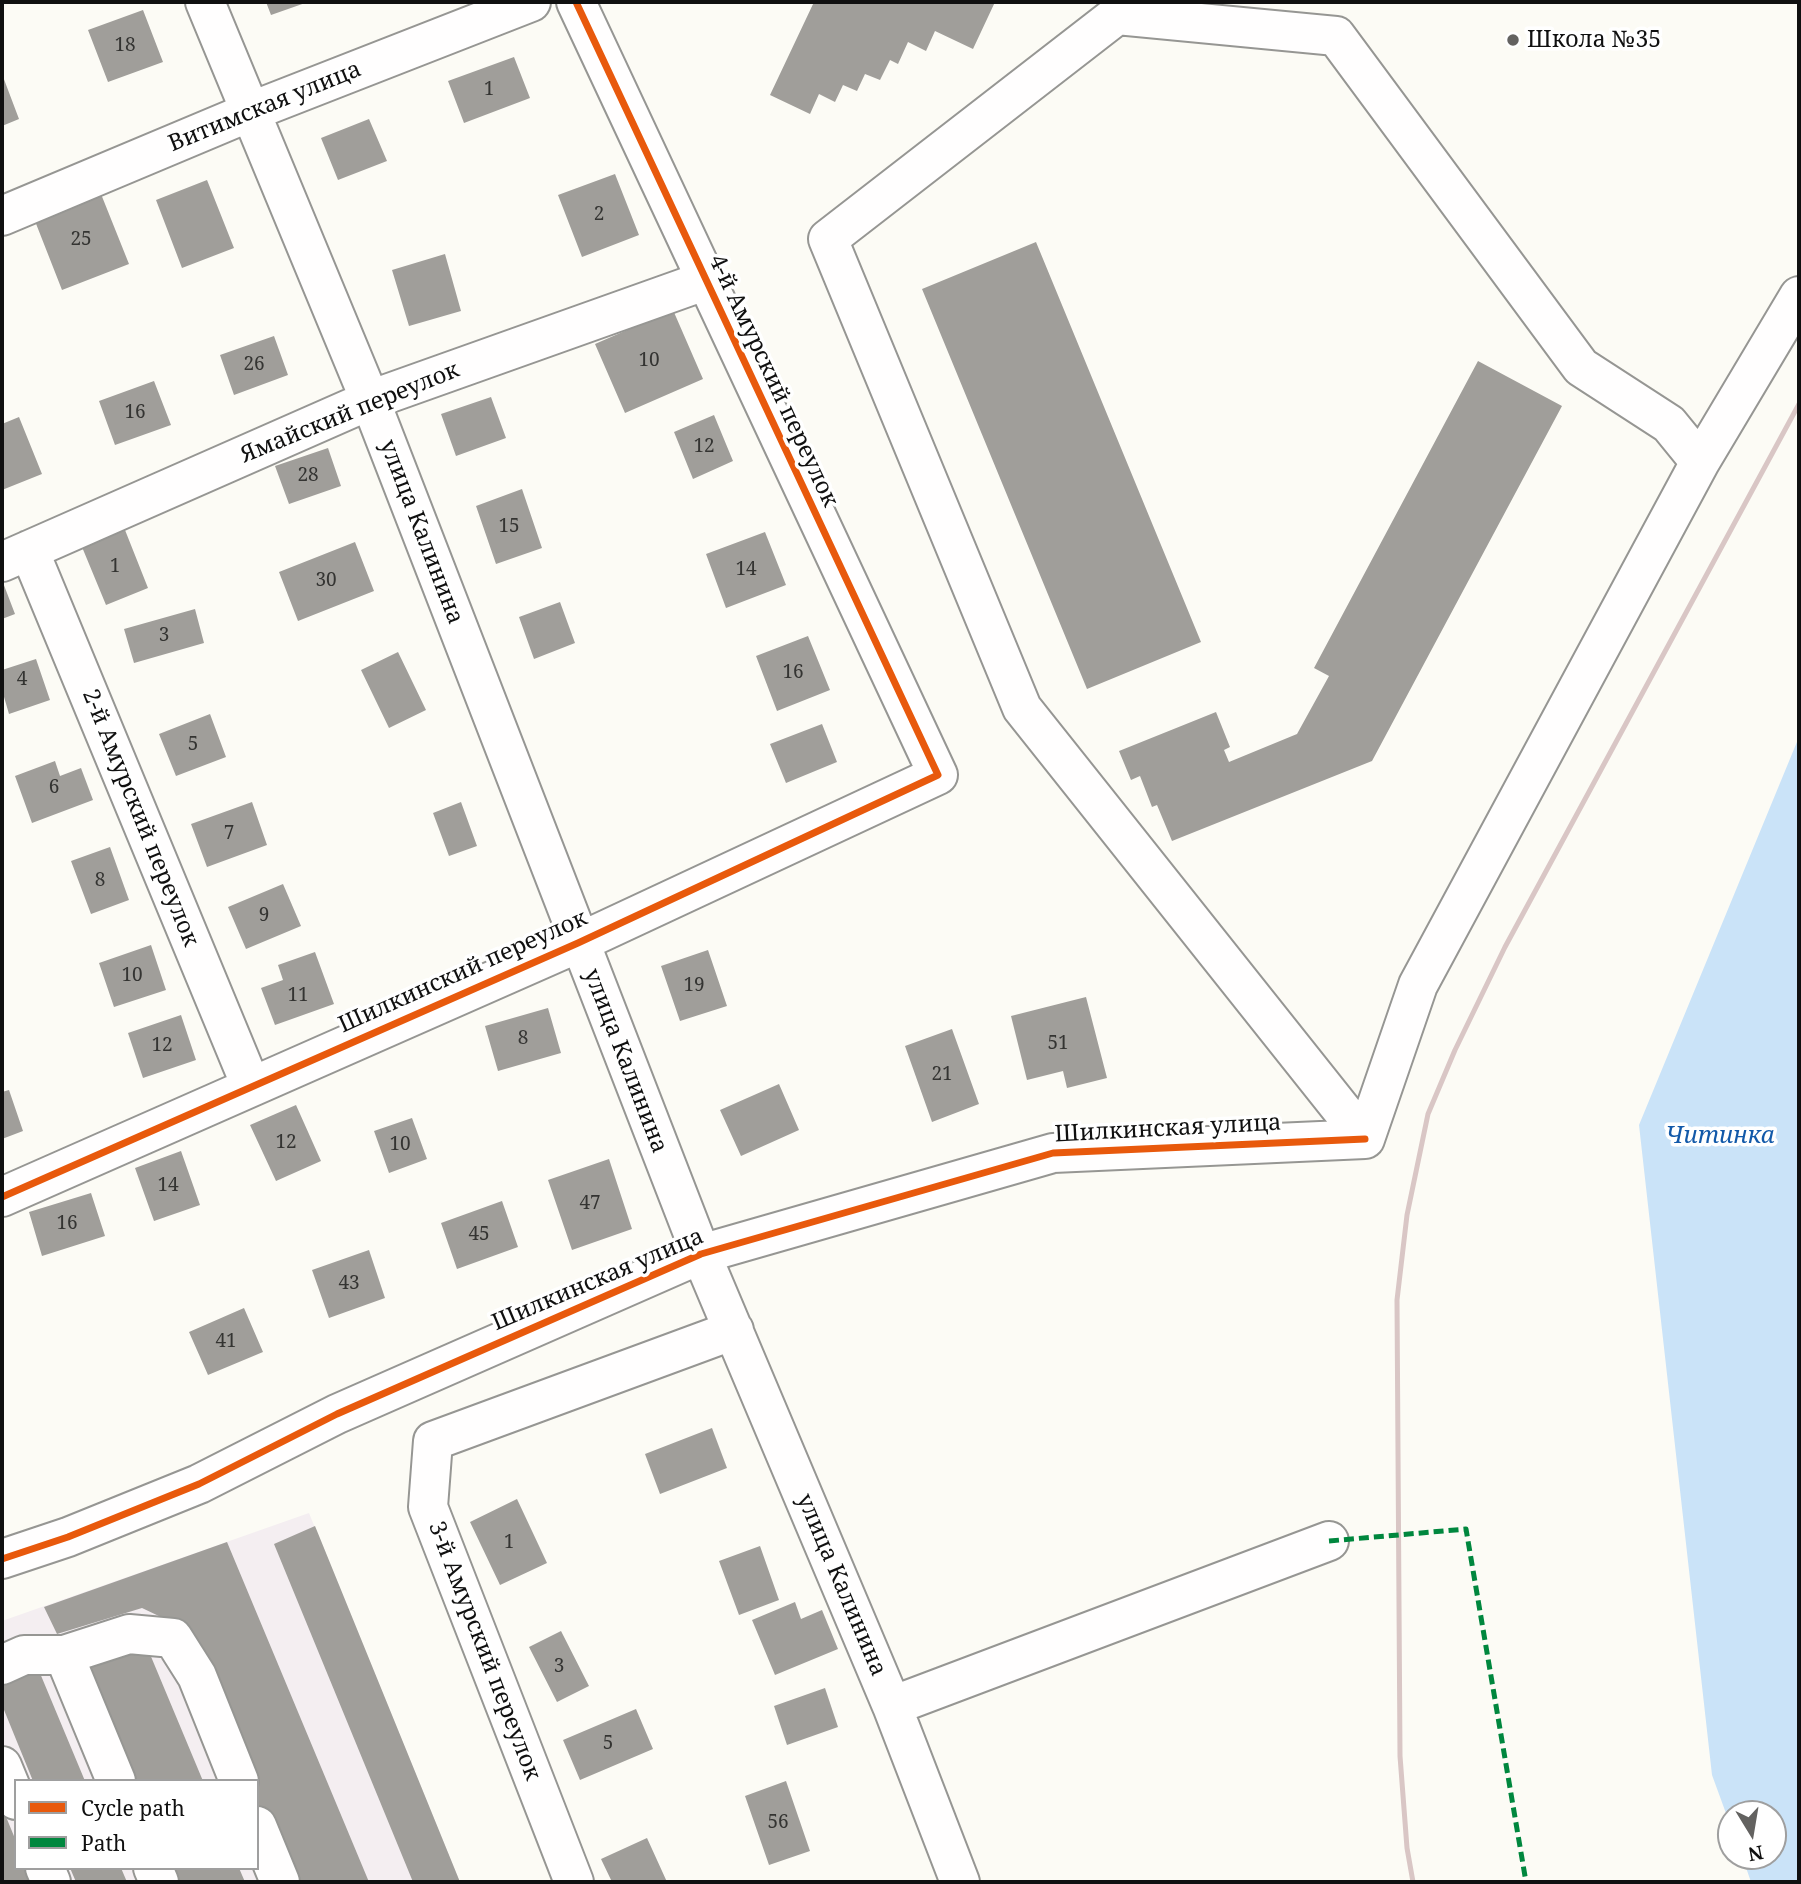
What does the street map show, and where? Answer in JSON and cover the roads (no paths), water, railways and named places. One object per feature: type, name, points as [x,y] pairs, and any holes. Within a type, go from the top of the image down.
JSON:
[{"type":"street","name":"улица Калинина","points":[[205,2],[370,400],[578,943],[701,1254],[892,1706],[960,1882]]},
{"type":"street","name":"Витимская улица","points":[[2,216],[252,111],[530,2]]},
{"type":"street","name":"4-й Амурский переулок","points":[[576,2],[704,281],[938,775]]},
{"type":"street","points":[[1365,1139],[1022,708],[828,239],[1117,15],[1335,36],[1581,367],[1669,424],[1700,462]]},
{"type":"street","name":"Ямайский переулок","points":[[15,556],[370,400],[704,281]]},
{"type":"street","points":[[1365,1139],[1418,985],[1700,462],[1799,296]]},
{"type":"street","name":"2-й Амурский переулок","points":[[15,556],[251,1086]]},
{"type":"street","name":"Шилкинский переулок","points":[[2,1197],[578,943],[938,775]]},
{"type":"street","name":"Шилкинская улица","points":[[2,1559],[68,1537],[199,1484],[337,1414],[701,1254],[1053,1153],[1365,1139]]},
{"type":"street","name":"3-й Амурский переулок","points":[[574,1882],[428,1507],[433,1441],[734,1330]]},
{"type":"street","points":[[892,1706],[1329,1541]]},
{"type":"street","points":[[2,1665],[23,1655],[64,1655],[130,1634],[173,1638],[197,1676],[238,1779]]},
{"type":"street","points":[[64,1655],[115,1779]]},
{"type":"street","points":[[2,1766],[14,1795]]},
{"type":"street","points":[[259,1831],[280,1882]]},
{"type":"water","name":"Читинка","points":[[1799,737],[1799,1882],[1751,1882],[1747,1870],[1787,1870],[1787,1800],[1721,1800],[1712,1775],[1639,1125]]},
{"type":"railway","points":[[1413,1882],[1407,1848],[1400,1756],[1397,1300],[1407,1215],[1428,1114],[1455,1050],[1505,947],[1799,404]]},
{"type":"place","name":"Школа №35","points":[[1513,40]]}]
